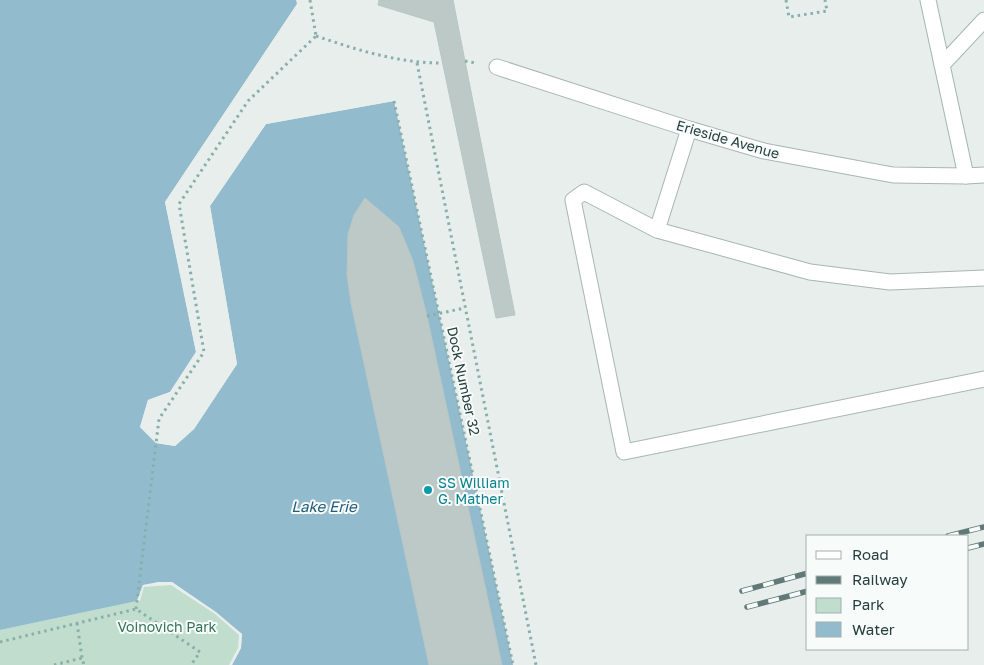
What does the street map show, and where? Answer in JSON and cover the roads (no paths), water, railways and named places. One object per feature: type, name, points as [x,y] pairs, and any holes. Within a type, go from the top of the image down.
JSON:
[{"type":"street","points":[[928,0],[966,176]]},
{"type":"street","points":[[942,65],[984,20]]},
{"type":"street","name":"Erieside Avenue","points":[[497,67],[689,129],[764,151],[893,175],[984,175]]},
{"type":"street","points":[[657,230],[689,129]]},
{"type":"street","points":[[984,278],[890,282],[810,272],[657,230],[584,192],[573,200],[624,452],[984,379]]},
{"type":"water","name":"Lake Erie","points":[[0,0],[296,0],[297,4],[165,202],[196,352],[170,392],[148,400],[140,427],[156,443],[175,446],[194,429],[237,364],[210,206],[266,124],[394,101],[513,665],[232,665],[241,648],[242,634],[172,582],[143,585],[137,601],[0,630]]},
{"type":"railway","points":[[952,535],[984,527]]},
{"type":"railway","points":[[969,548],[984,544]]},
{"type":"railway","points":[[742,591],[806,574]]},
{"type":"railway","points":[[747,607],[806,592]]},
{"type":"place","name":"SS William G. Mather","points":[[428,490]]},
{"type":"park label","name":"Voinovich Park","points":[[167,626]]}]
